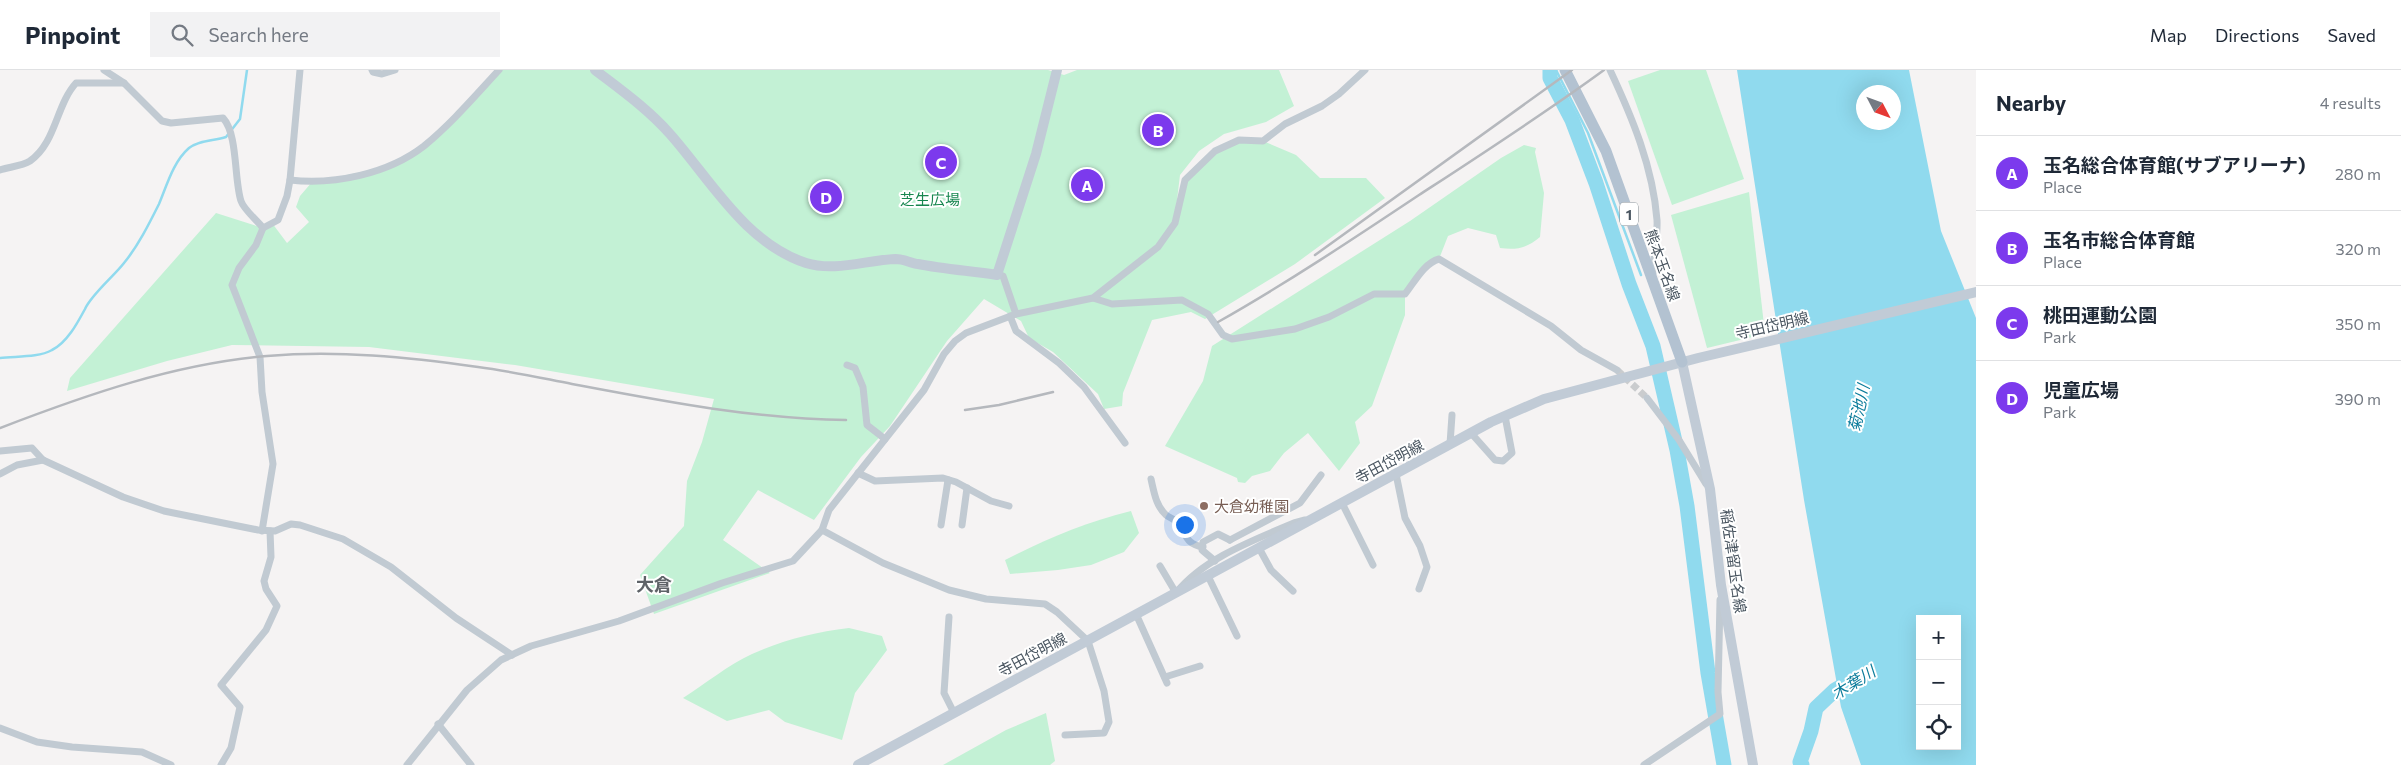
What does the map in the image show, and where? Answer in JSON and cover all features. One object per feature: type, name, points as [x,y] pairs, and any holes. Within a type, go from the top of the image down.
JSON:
[{"type":"main road","points":[[595,70],[646,110],[669,132],[741,219],[761,239],[780,252],[807,263],[820,265],[860,264],[897,259],[916,264],[997,275],[1036,154],[1058,70]]},
{"type":"main road","name":"熊本玉名線","points":[[1565,70],[1606,151],[1682,362]]},
{"type":"main road","name":"寺田岱明線","points":[[858,765],[1450,444],[1505,416],[1544,399],[1698,358],[1976,292]]},
{"type":"main road","name":"稲佐津留玉名線","points":[[1682,362],[1710,490],[1721,585],[1753,765]]},
{"type":"street","points":[[104,70],[124,83],[162,121],[171,123],[223,118],[227,122],[241,202],[263,228]]},
{"type":"street","points":[[221,765],[231,748],[240,707],[221,685],[266,630],[277,606],[266,589],[264,581],[271,557],[266,531],[272,464],[262,392],[260,357],[232,285],[239,268],[256,245],[263,228],[278,220],[287,196],[300,70]]},
{"type":"street","points":[[372,70],[382,74],[395,70]]},
{"type":"street","points":[[290,180],[324,181],[350,177],[393,165],[423,146],[463,110],[499,70]]},
{"type":"street","points":[[407,765],[438,724],[484,674],[512,655],[531,646],[619,621],[722,583],[793,561],[822,530],[830,510],[924,390],[944,354],[954,341],[966,333],[1013,315],[1093,298],[1158,246],[1175,224],[1185,180],[1215,151],[1239,140],[1263,141],[1285,124],[1322,106],[1339,94],[1365,70]]},
{"type":"street","points":[[1610,70],[1636,130],[1652,183],[1657,223],[1653,255],[1654,281]]},
{"type":"street","points":[[0,170],[29,162],[41,151],[68,92],[76,83],[124,83]]},
{"type":"street","points":[[1093,298],[1112,304],[1182,300],[1208,314],[1223,335],[1232,340],[1243,339],[1295,329],[1328,317],[1374,294],[1405,294],[1425,268],[1438,259],[1551,326],[1582,350],[1617,370]]},
{"type":"street","points":[[997,275],[1003,276],[1016,331],[1059,363],[1084,387],[1126,443]]},
{"type":"street","points":[[847,366],[855,368],[863,387],[867,425],[885,439]]},
{"type":"street","points":[[1647,398],[1679,440],[1710,490]]},
{"type":"street","points":[[1450,444],[1452,414]]},
{"type":"street","points":[[1471,433],[1495,460],[1503,461],[1512,453],[1505,416]]},
{"type":"street","points":[[0,452],[32,448],[43,460],[123,497],[164,511],[266,531],[275,531],[291,524],[300,525],[343,539],[391,566],[456,618],[512,655]]},
{"type":"street","points":[[0,474],[17,466],[43,460]]},
{"type":"street","points":[[858,473],[875,481],[924,477],[948,480],[991,501],[1009,506]]},
{"type":"street","points":[[1396,474],[1405,518],[1420,546],[1427,567],[1419,589]]},
{"type":"street","points":[[1230,540],[1300,503],[1321,475]]},
{"type":"street","points":[[1151,479],[1156,501],[1165,514],[1178,523],[1185,538],[1193,545],[1203,547]]},
{"type":"street","points":[[941,526],[948,480]]},
{"type":"street","points":[[962,525],[967,488]]},
{"type":"street","points":[[1342,503],[1373,565]]},
{"type":"street","points":[[1160,566],[1176,593],[1184,583],[1230,552],[1294,522],[1313,519]]},
{"type":"street","points":[[822,530],[883,563],[949,590],[986,599],[1046,604],[1057,612],[1088,640],[1104,691],[1109,722],[1104,733],[1065,735]]},
{"type":"street","points":[[1215,561],[1202,550],[1203,542],[1218,534],[1230,540]]},
{"type":"street","points":[[1230,540],[1230,552]]},
{"type":"street","points":[[1259,548],[1271,570],[1293,590]]},
{"type":"street","points":[[1208,576],[1237,636]]},
{"type":"street","points":[[1644,765],[1720,714],[1718,692],[1721,585]]},
{"type":"street","points":[[1136,614],[1166,680],[1200,666]]},
{"type":"street","points":[[949,617],[944,693],[954,713]]},
{"type":"street","points":[[438,724],[471,765]]},
{"type":"street","points":[[0,728],[36,742],[72,747],[142,752],[171,765]]},
{"type":"green space","name":"芝生広場","points":[[499,70],[1048,70],[1064,75],[1077,70],[1279,70],[1294,106],[1266,122],[1224,134],[1199,151],[1180,175],[1175,217],[1185,180],[1215,151],[1239,140],[1263,141],[1296,155],[1320,178],[1366,178],[1385,198],[1295,264],[1205,319],[1191,312],[1152,320],[1123,393],[1122,406],[1104,409],[1098,394],[1053,352],[1029,338],[1021,321],[984,299],[947,341],[890,426],[861,457],[814,520],[758,490],[723,540],[770,573],[654,614],[640,575],[684,526],[687,481],[702,442],[714,399],[515,365],[369,347],[232,345],[167,361],[67,391],[70,378],[216,213],[263,228],[272,223],[287,243],[309,222],[296,207],[300,196],[312,182],[382,168],[423,147]]},
{"type":"green space","points":[[1660,70],[1706,70],[1744,179],[1672,205],[1628,81]]},
{"type":"green space","points":[[1524,145],[1536,148],[1535,152],[1544,193],[1540,237],[1531,244],[1512,249],[1500,248],[1496,235],[1468,228],[1448,236],[1439,259],[1427,266],[1405,294],[1405,315],[1372,406],[1355,422],[1360,443],[1339,471],[1308,433],[1284,453],[1270,471],[1252,476],[1245,483],[1238,482],[1237,478],[1165,446],[1203,381],[1212,346],[1410,221],[1501,158]]},
{"type":"green space","points":[[1749,192],[1765,334],[1707,348],[1671,215]]},
{"type":"green space","points":[[1131,511],[1139,533],[1124,552],[1091,565],[1010,574],[1005,560],[1066,532],[1098,520]]},
{"type":"green space","points":[[849,628],[882,636],[887,650],[855,693],[842,740],[785,722],[769,710],[727,721],[683,698],[752,654],[799,637]]},
{"type":"green space","points":[[1046,713],[1055,761],[1050,765],[943,765],[1006,730]]},
{"type":"water","name":"菊池川","points":[[1737,70],[1909,70],[1941,231],[1976,318],[1976,765],[1861,765],[1841,707],[1804,500]]},
{"type":"waterway","points":[[0,358],[34,356],[46,353],[57,347],[67,337],[92,298],[124,263],[139,242],[183,154],[197,143],[226,137],[240,119],[247,70]]},
{"type":"waterway","points":[[1550,70],[1550,78],[1572,120],[1596,183],[1629,284],[1653,346],[1677,450],[1687,506],[1708,673],[1724,765]]},
{"type":"waterway","points":[[1556,70],[1588,133],[1641,275]]},
{"type":"waterway","name":"木葉川","points":[[1802,765],[1800,762],[1811,731],[1816,708],[1835,690],[1854,679]]},
{"type":"tunnel","points":[[1617,370],[1647,398]]},
{"type":"railway","points":[[1315,255],[1572,70]]},
{"type":"railway","points":[[1218,322],[1345,244],[1513,134],[1604,70]]},
{"type":"railway","points":[[0,428],[98,393],[164,374],[232,360],[293,354],[346,354],[452,363],[502,370],[640,397],[708,408],[777,416],[846,420]]},
{"type":"railway","points":[[965,410],[999,405],[1053,392]]},
{"type":"place","name":"玉名市総合体育館","points":[[1158,130]]},
{"type":"place","name":"桃田運動公園","points":[[941,162]]},
{"type":"place","name":"玉名総合体育館(サブアリーナ)","points":[[1087,185]]},
{"type":"place","name":"児童広場","points":[[826,197]]},
{"type":"place","name":"大倉幼稚園","points":[[1204,506]]},
{"type":"district","name":"大倉","points":[[654,584]]}]
